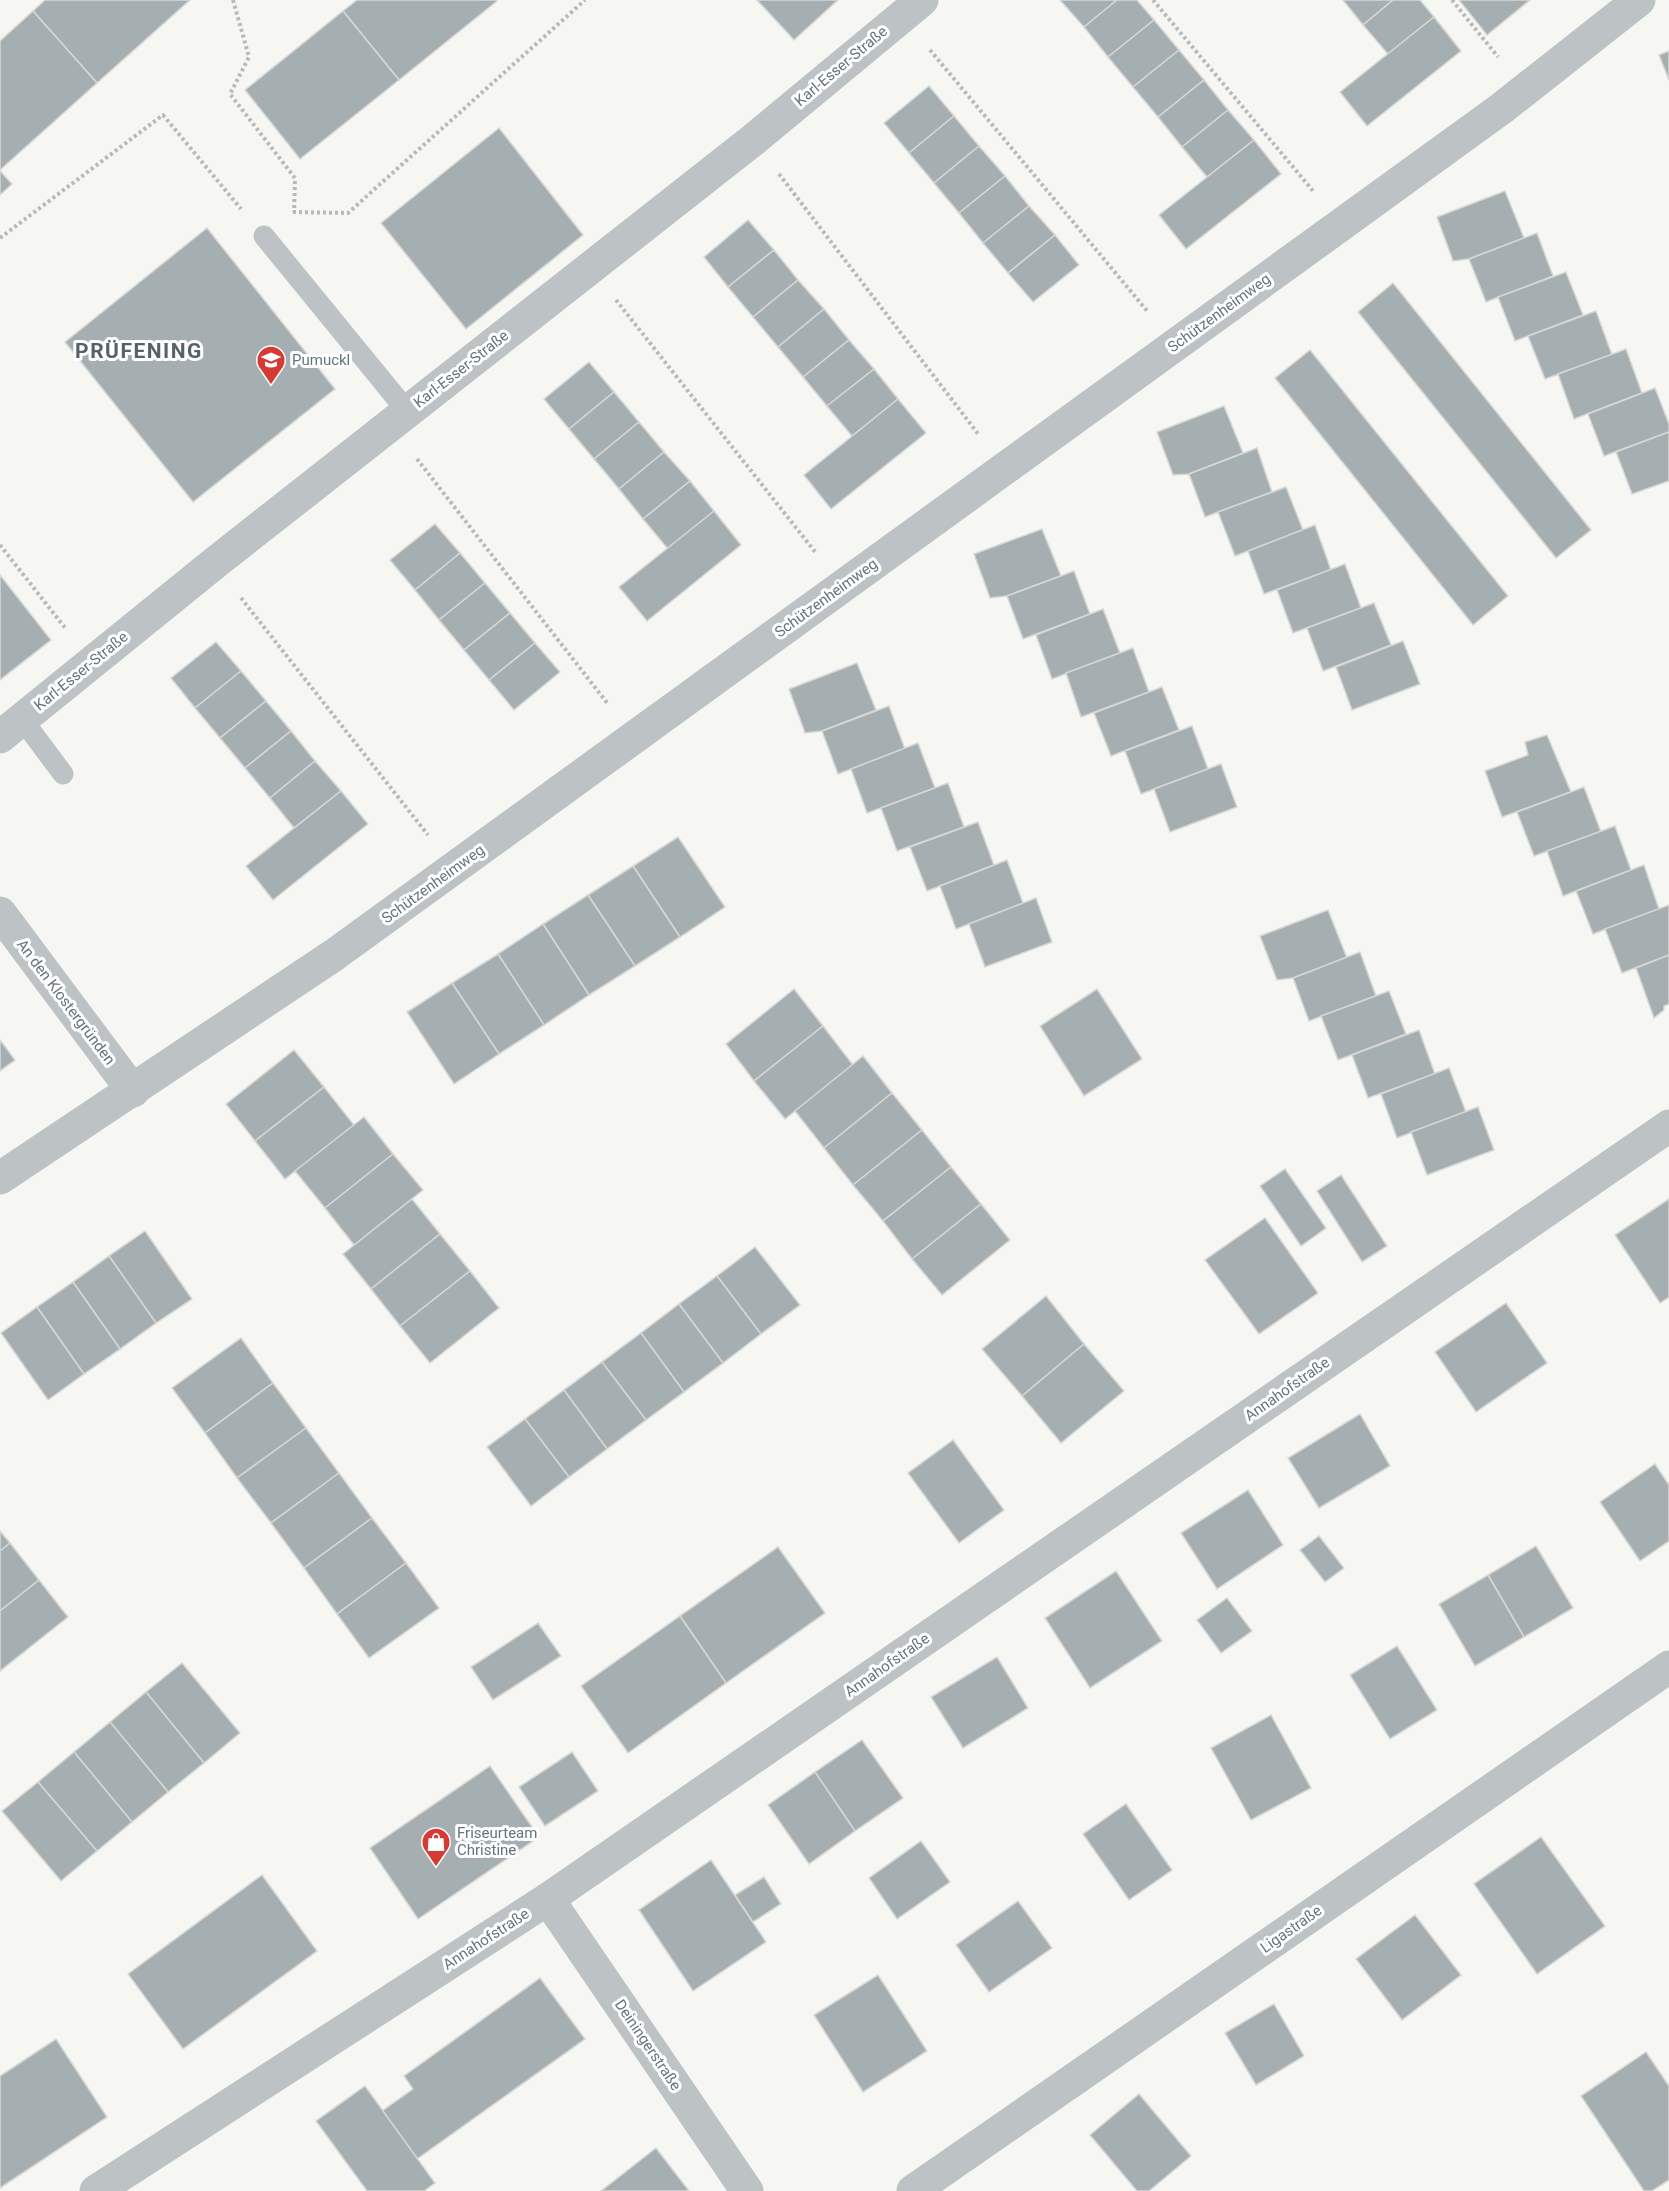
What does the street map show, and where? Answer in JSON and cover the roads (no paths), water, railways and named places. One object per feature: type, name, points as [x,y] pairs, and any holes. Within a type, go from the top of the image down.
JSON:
[{"type":"street","name":"Schützenheimweg","points":[[0,1178],[334,955],[1525,91],[1639,0]]},
{"type":"street","name":"Karl-Esser-Straße","points":[[11,728],[216,562],[753,140],[912,8]]},
{"type":"street","name":"An den Klostergründen","points":[[0,913],[133,1091]]},
{"type":"street","name":"Annahofstraße","points":[[96,2191],[549,1899],[1669,1126]]},
{"type":"street","name":"Ligastraße","points":[[913,2191],[1669,1667]]},
{"type":"street","name":"Deiningerstraße","points":[[549,1899],[747,2191]]},
{"type":"lane","points":[[264,236],[407,411]]},
{"type":"lane","points":[[11,728],[63,774]]},
{"type":"place","name":"Pumuckl","points":[[271,386]]},
{"type":"place","name":"Friseurteam Christine","points":[[436,1868]]},
{"type":"district","name":"PRÜFENING","points":[[139,351]]}]
